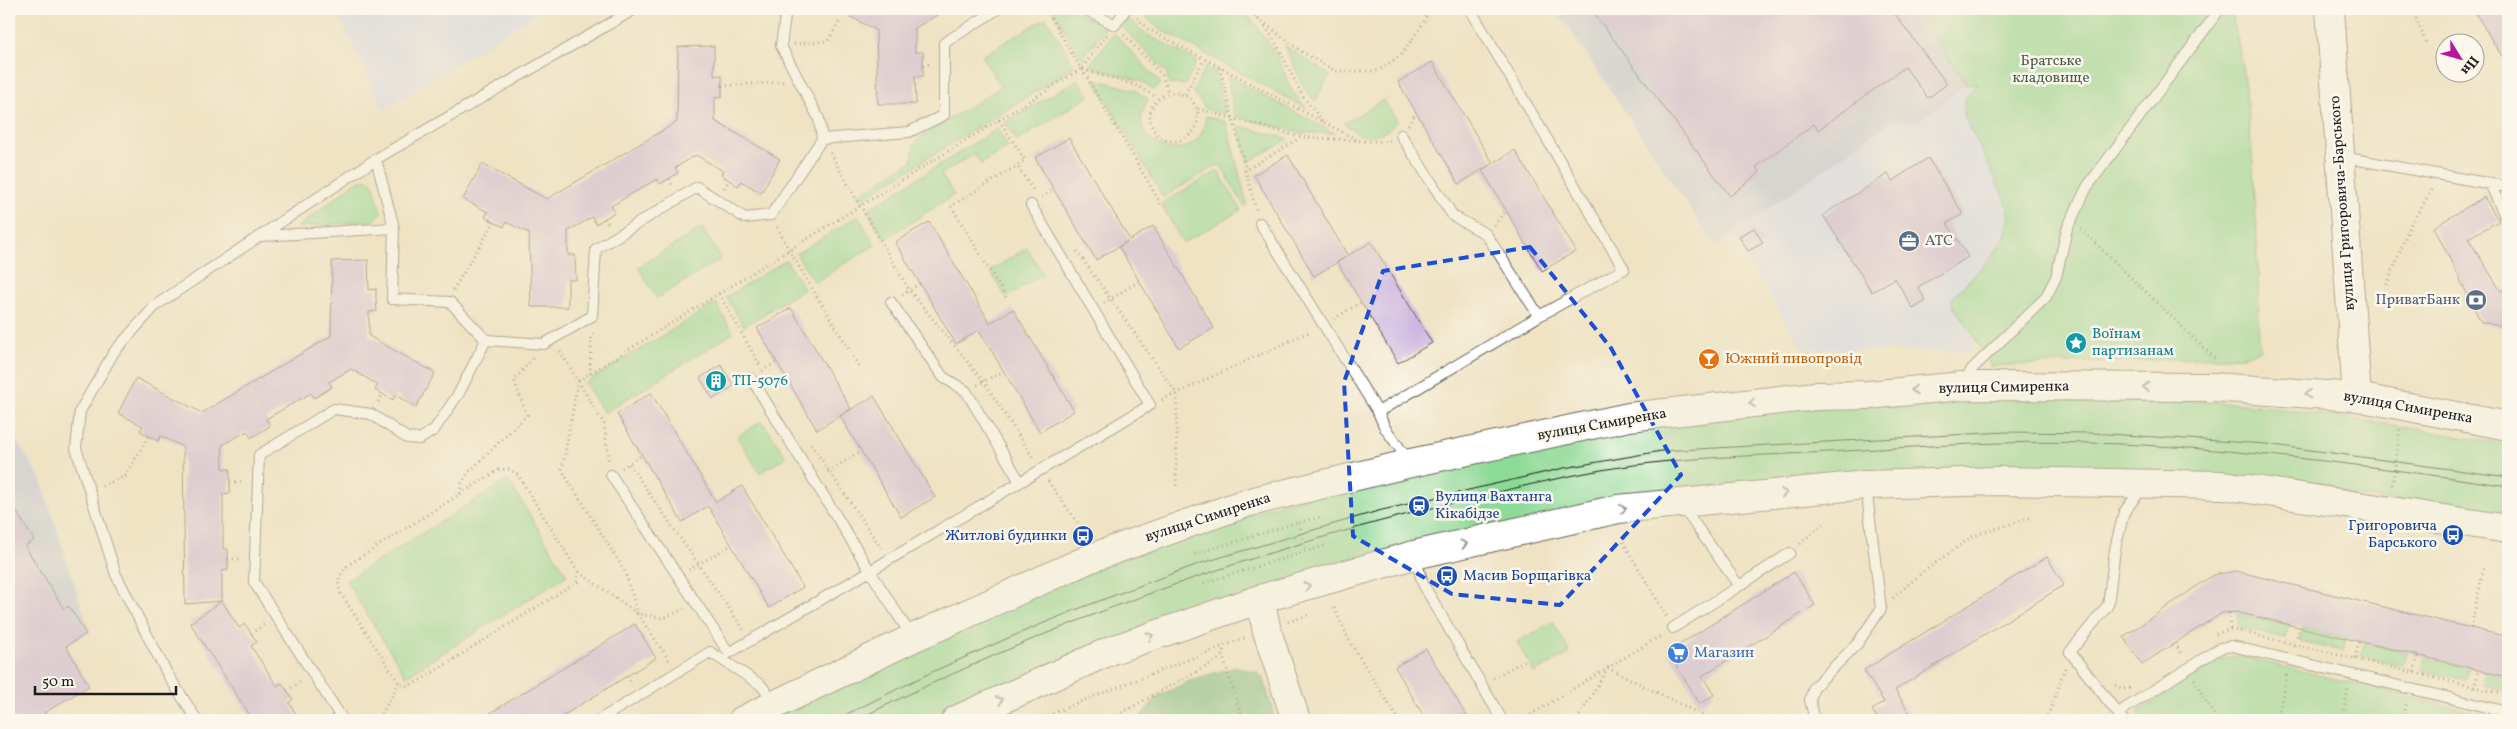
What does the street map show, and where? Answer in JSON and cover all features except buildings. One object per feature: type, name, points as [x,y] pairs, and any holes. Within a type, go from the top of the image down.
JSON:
[{"type":"street","name":"вулиця Григоровича-Барського","points":[[2330,9],[2357,397]]},
{"type":"street","name":"вулиця Симиренка","points":[[743,720],[913,638],[1091,558],[1246,503],[1411,463],[1629,417],[1816,396],[1868,395],[1962,386],[2212,387],[2357,397],[2508,426]]},
{"type":"street","points":[[956,720],[1112,650],[1260,599],[1414,556],[1618,509],[1866,485],[1998,481],[2223,485],[2508,530]]},
{"type":"street","points":[[1260,599],[1267,630],[1296,720]]},
{"type":"lane","points":[[196,720],[168,675],[116,575],[76,448],[80,411],[114,352],[156,305],[376,159],[635,9]]},
{"type":"lane","points":[[376,159],[394,228],[392,299],[450,302],[486,340],[548,342],[592,316],[596,249],[697,187],[745,218],[772,215],[822,139],[819,119],[781,46],[786,9]]},
{"type":"lane","points":[[822,139],[909,132],[944,115],[944,43],[998,9]]},
{"type":"lane","points":[[1086,9],[1115,25],[1126,9]]},
{"type":"lane","points":[[1378,412],[1539,316],[1624,269],[1470,9]]},
{"type":"lane","points":[[1962,386],[1972,369],[2019,326],[2046,296],[2056,277],[2072,220],[2087,187],[2220,9]]},
{"type":"lane","points":[[1400,135],[1453,216],[1486,234],[1539,316]]},
{"type":"lane","points":[[2339,156],[2508,187]]},
{"type":"lane","points":[[2490,184],[2508,223]]},
{"type":"lane","points":[[612,475],[729,653],[1150,405],[1093,310],[1035,202]]},
{"type":"lane","points":[[1260,223],[1378,412],[1385,428],[1411,463]]},
{"type":"lane","points":[[262,236],[394,228]]},
{"type":"lane","points":[[891,302],[943,377],[966,391],[1020,482]]},
{"type":"lane","points":[[336,720],[341,717],[254,582],[258,455],[334,409],[371,414],[407,438],[420,439],[434,430],[459,393],[486,340]]},
{"type":"lane","points":[[750,378],[913,638]]},
{"type":"lane","points":[[2146,484],[2124,512],[2115,549],[2108,605],[2070,652],[2120,717],[2220,648],[2232,646],[2508,712]]},
{"type":"lane","points":[[1815,720],[1810,700],[1814,687],[1857,644],[1881,609],[1866,485]]},
{"type":"lane","points":[[1680,503],[1739,586]]},
{"type":"lane","points":[[1673,628],[1790,553]]},
{"type":"lane","points":[[1414,556],[1422,584],[1502,720]]},
{"type":"lane","points":[[599,720],[710,652],[761,685],[775,703]]},
{"type":"path","points":[[1046,9],[1161,204]]},
{"type":"path","points":[[1246,9],[1300,50],[1335,71],[1378,71],[1402,54],[1424,22],[1429,9]]},
{"type":"path","points":[[2412,9],[2426,45]]},
{"type":"path","points":[[1134,16],[1148,29],[1359,141]]},
{"type":"path","points":[[1258,18],[1283,53],[1300,91],[1324,123]]},
{"type":"path","points":[[781,46],[828,41],[841,19]]},
{"type":"path","points":[[677,672],[638,614],[625,572],[562,470],[578,381],[1081,69],[1115,25],[1162,75],[1168,92]]},
{"type":"path","points":[[1185,94],[1204,59]]},
{"type":"path","points":[[1220,68],[1244,171],[1260,223]]},
{"type":"path","points":[[1081,69],[1138,86],[1157,98]]},
{"type":"path","points":[[722,86],[799,80]]},
{"type":"path","points":[[1198,109],[1198,125],[1188,138],[1177,142],[1161,139],[1152,130],[1148,116],[1157,98],[1168,92],[1185,94],[1198,109],[1300,137],[1386,142],[1400,135]]},
{"type":"path","points":[[999,120],[1025,160],[951,206],[1006,297]]},
{"type":"path","points":[[1244,171],[1300,137]]},
{"type":"path","points":[[822,139],[909,290],[984,382],[1082,529]]},
{"type":"path","points":[[1017,166],[1035,202]]},
{"type":"path","points":[[2387,285],[2411,223],[2437,182],[2445,175]]},
{"type":"path","points":[[772,215],[789,250],[860,366]]},
{"type":"path","points":[[2072,220],[2217,361]]},
{"type":"path","points":[[450,302],[455,285],[494,222]]},
{"type":"path","points":[[1093,310],[1139,281]]},
{"type":"path","points":[[891,302],[920,284]]},
{"type":"path","points":[[719,294],[768,378]]},
{"type":"path","points":[[1150,405],[1324,325],[1361,302]]},
{"type":"path","points":[[590,374],[592,316]]},
{"type":"path","points":[[460,494],[462,482],[470,471],[527,415],[514,380],[548,342],[578,381],[604,424],[612,475],[642,455]]},
{"type":"path","points":[[966,391],[1004,372]]},
{"type":"path","points":[[2390,511],[2402,406]]},
{"type":"path","points":[[90,492],[125,476],[148,436]]},
{"type":"path","points":[[808,440],[889,560]]},
{"type":"path","points":[[814,480],[861,451]]},
{"type":"path","points":[[629,464],[751,640]]},
{"type":"path","points":[[578,572],[577,582],[553,599],[408,686],[399,684],[341,594],[338,584],[340,573],[348,565],[499,470],[509,468],[518,475],[578,572],[638,614],[663,618],[696,604]]},
{"type":"path","points":[[1195,554],[1320,517]]},
{"type":"path","points":[[1881,609],[1924,571],[1973,536],[2032,517]]},
{"type":"path","points":[[1790,553],[1826,521]]},
{"type":"path","points":[[1298,522],[1306,551]]},
{"type":"path","points":[[1522,720],[1673,628],[1623,542]]},
{"type":"path","points":[[678,576],[732,545]]},
{"type":"path","points":[[1204,583],[1327,545]]},
{"type":"path","points":[[2471,628],[2484,566]]},
{"type":"path","points":[[1334,608],[1350,642],[1400,720]]},
{"type":"path","points":[[2229,613],[2232,646]]},
{"type":"path","points":[[2277,720],[2299,627]]},
{"type":"path","points":[[2342,720],[2350,674],[2359,642]]},
{"type":"path","points":[[1041,720],[1224,645],[1223,657],[1243,720]]},
{"type":"path","points":[[2045,720],[2052,706],[2070,652]]},
{"type":"path","points":[[2409,688],[2418,655]]},
{"type":"path","points":[[1108,720],[1223,657]]},
{"type":"path","points":[[1481,685],[1526,660]]},
{"type":"path","points":[[1577,720],[1608,668]]},
{"type":"path","points":[[1608,668],[1712,720]]},
{"type":"path","points":[[2470,703],[2479,670]]},
{"type":"path","points":[[374,720],[381,715],[399,684]]},
{"type":"path","points":[[565,714],[569,720]]},
{"type":"highlighted area","points":[[1530,247],[1611,348],[1681,475],[1560,605],[1452,594],[1353,536],[1344,382],[1383,271]]},
{"type":"shaded area","points":[[336,9],[544,9],[384,109]]},
{"type":"shaded area","points":[[1556,9],[1914,9],[1967,84],[1920,120],[1893,120],[1716,247]]},
{"type":"shaded area","points":[[1979,83],[2044,198],[2017,268],[1970,352],[1802,348],[1730,231],[1893,120],[1920,120],[1967,84]]},
{"type":"shaded area","points":[[9,429],[41,479],[90,633],[62,633],[9,666]]},
{"type":"green space","points":[[1054,9],[1072,9],[1104,27],[1104,30],[1082,59],[1053,11]]},
{"type":"green space","points":[[1137,9],[1236,9],[1252,20],[1276,54],[1292,91],[1306,108],[1158,28]]},
{"type":"green space","name":"Братське кладовище","points":[[1914,9],[2231,9],[2243,72],[2253,170],[2257,234],[2260,350],[2244,356],[1991,366],[1969,328],[1954,308],[1951,299],[1994,254],[2005,237],[2010,216],[2005,199],[1963,113],[1965,98],[1978,83],[1967,84]]},
{"type":"green space","points":[[1127,17],[1144,33],[1197,61],[1185,85],[1169,84],[1167,73],[1120,25]]},
{"type":"green space","points":[[1046,18],[1073,63],[1073,68],[860,200],[857,195],[912,161],[914,145],[921,137],[1001,87],[982,56]]},
{"type":"green space","points":[[1114,33],[1161,84],[1153,90],[1140,81],[1089,66]]},
{"type":"green space","points":[[1285,46],[1330,75],[1315,101],[1305,89]]},
{"type":"green space","points":[[1206,66],[1215,71],[1225,114],[1206,109],[1193,92]]},
{"type":"green space","points":[[1227,76],[1334,133],[1301,133],[1235,116]]},
{"type":"green space","points":[[1078,79],[1089,96],[1017,141],[1005,123]]},
{"type":"green space","points":[[1094,79],[1135,90],[1148,99],[1142,113],[1142,125],[1148,136],[1158,144],[1169,148],[1181,148],[1192,144],[1201,133],[1206,116],[1226,122],[1247,204],[1244,206],[1220,164],[1163,197]]},
{"type":"green space","points":[[1383,100],[1397,120],[1386,130],[1366,136],[1357,133],[1344,123]]},
{"type":"green space","points":[[1239,126],[1289,139],[1248,162]]},
{"type":"green space","points":[[997,129],[1008,147],[981,164],[974,154],[941,174],[954,195],[885,239],[867,210]]},
{"type":"green space","points":[[1218,171],[1241,210],[1183,243],[1161,204]]},
{"type":"green space","points":[[367,179],[373,183],[381,212],[377,218],[372,221],[298,227],[359,180]]},
{"type":"green space","points":[[858,216],[875,245],[815,282],[796,254]]},
{"type":"green space","points":[[702,228],[721,259],[657,298],[638,267]]},
{"type":"green space","points":[[1027,248],[1043,274],[1006,297],[990,271]]},
{"type":"green space","points":[[786,260],[804,289],[744,326],[726,297]]},
{"type":"green space","points":[[716,303],[733,333],[604,413],[585,383]]},
{"type":"green space","points":[[1992,398],[2149,399],[2248,404],[2393,425],[2508,445],[2508,521],[2267,480],[1602,502],[1006,685],[932,720],[766,720],[1088,570],[1285,502],[1603,432],[1763,410]]},
{"type":"green space","points":[[762,421],[786,457],[760,473],[737,437]]},
{"type":"green space","points":[[508,480],[567,575],[406,676],[346,581]]},
{"type":"green space","points":[[2236,612],[2289,625],[2285,638],[2240,628]]},
{"type":"green space","points":[[1553,622],[1570,653],[1534,673],[1517,642]]},
{"type":"green space","points":[[2303,628],[2347,639],[2343,651],[2300,642]]},
{"type":"green space","points":[[2364,643],[2407,653],[2404,666],[2361,656]]},
{"type":"green space","points":[[2239,656],[2508,720],[2143,720],[2138,712],[2222,658]]},
{"type":"green space","points":[[2425,657],[2469,667],[2465,680],[2422,670]]},
{"type":"green space","points":[[1236,667],[1257,672],[1264,679],[1275,720],[1142,720],[1142,715],[1157,697],[1193,679]]},
{"type":"green space","points":[[2485,671],[2508,677],[2508,691],[2482,685]]},
{"type":"tram line","points":[[835,720],[934,671],[1006,639],[1075,610],[1198,564],[1378,511],[1564,468],[1661,451],[2006,432],[2092,433],[2266,444],[2508,477]]},
{"type":"tram line","points":[[856,720],[1002,652],[1150,593],[1225,567],[1379,522],[1457,502],[1569,476],[1634,465],[1717,458],[1960,444],[2059,442],[2144,445],[2249,453],[2405,471],[2508,486]]},
{"type":"place","name":"АТС","points":[[1909,241]]},
{"type":"place","name":"ПриватБанк","points":[[2476,300]]},
{"type":"place","name":"Воїнам партизанам","points":[[2076,343]]},
{"type":"place","name":"Южний пивопровід","points":[[1709,359]]},
{"type":"place","name":"ТП-5076","points":[[716,381]]},
{"type":"place","name":"Вулиця Вахтанга Кікабідзе","points":[[1419,506]]},
{"type":"place","name":"Григоровича Барського","points":[[2453,535]]},
{"type":"place","name":"Житлові будинки","points":[[1083,536]]},
{"type":"place","name":"Масив Борщагівка","points":[[1447,576]]},
{"type":"place","name":"Магазин","points":[[1678,653]]}]
